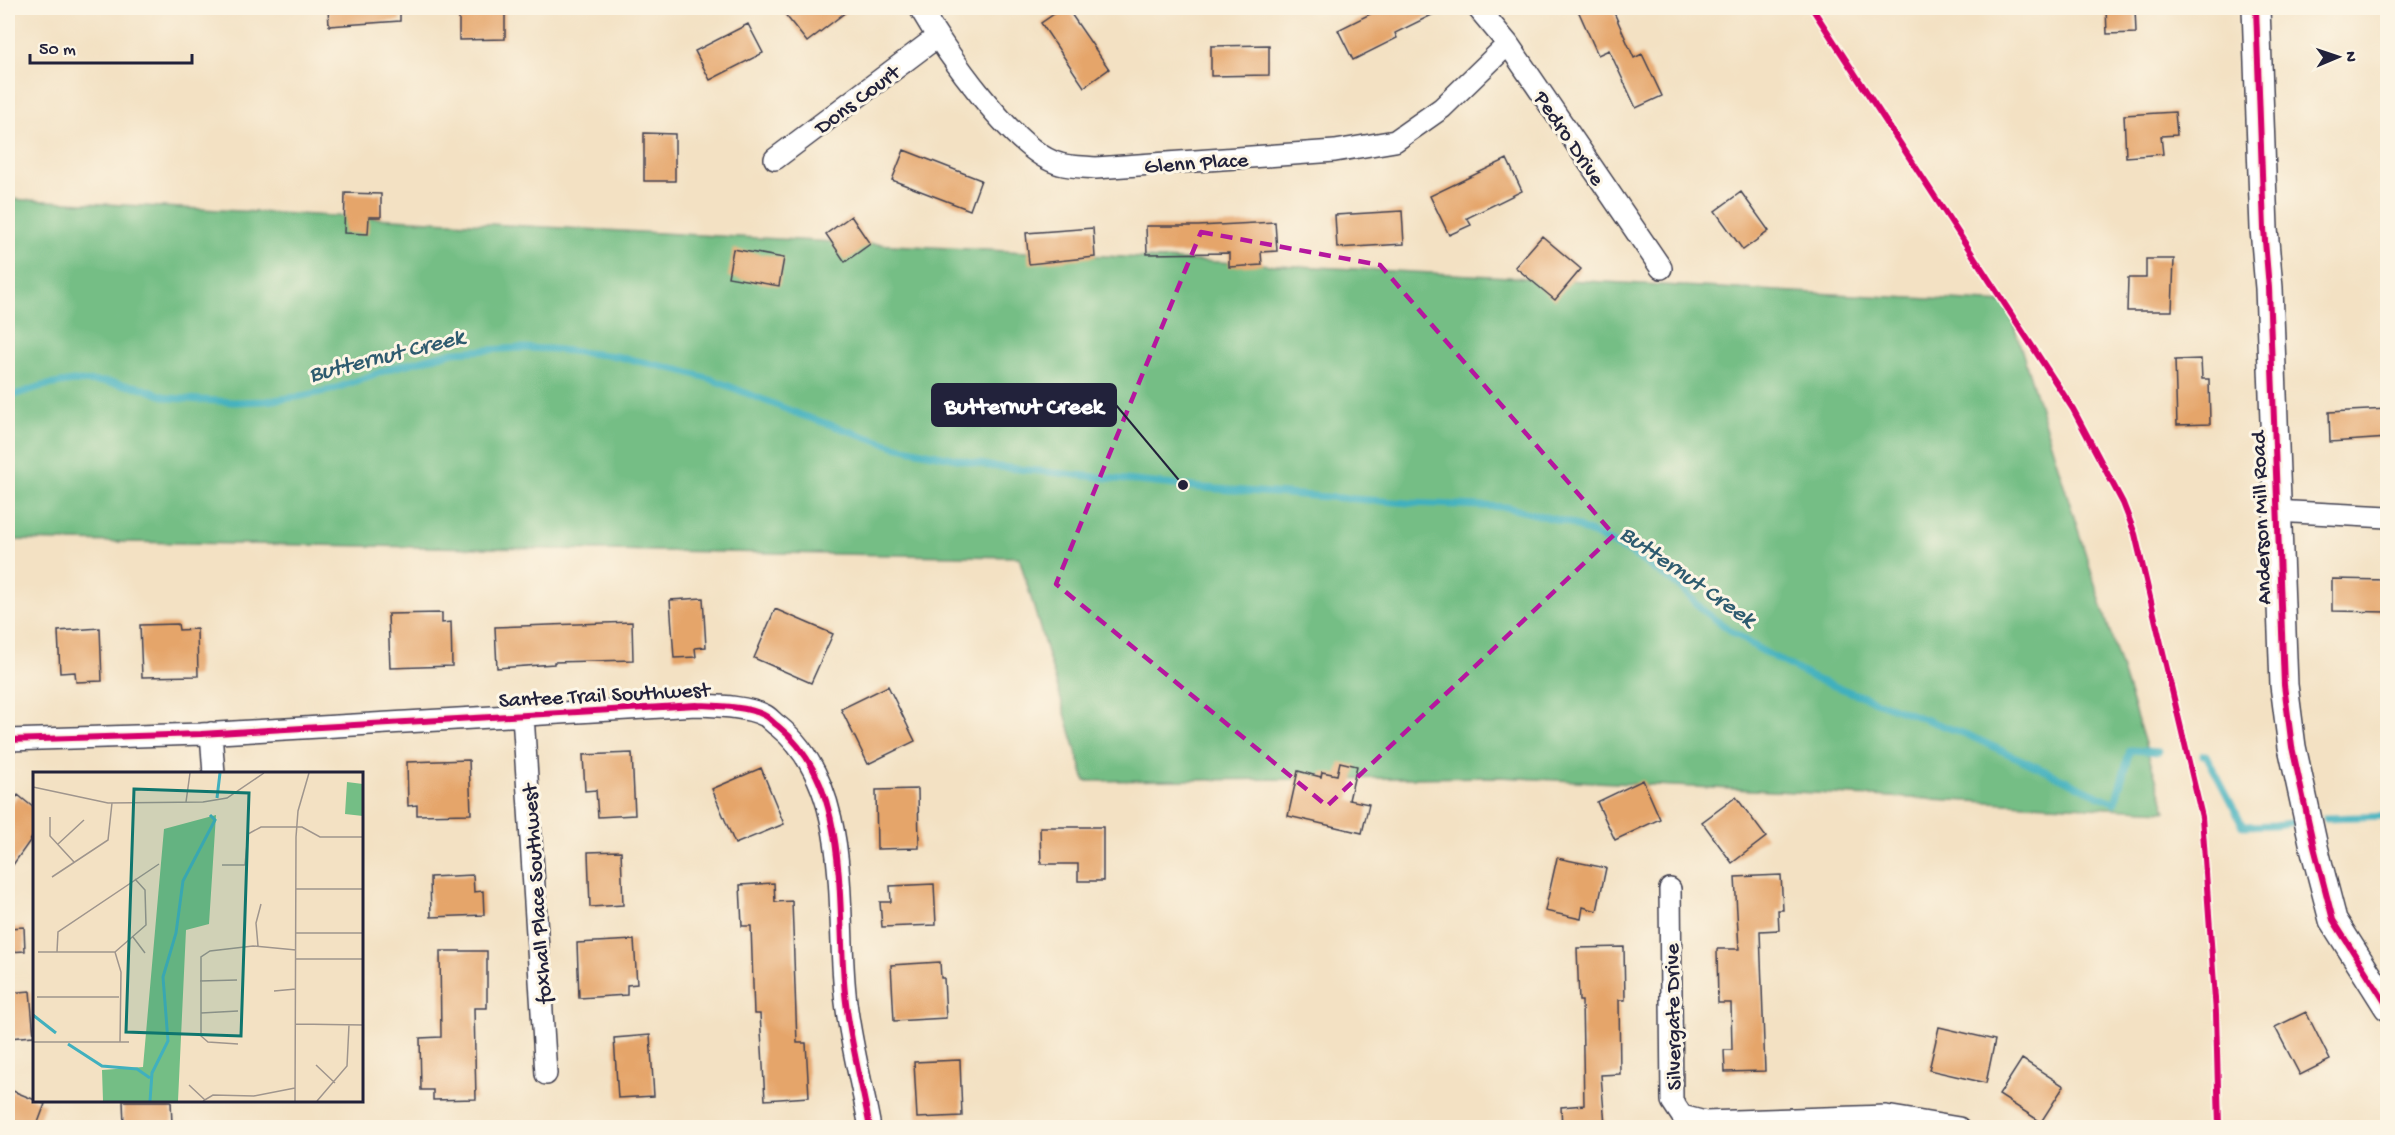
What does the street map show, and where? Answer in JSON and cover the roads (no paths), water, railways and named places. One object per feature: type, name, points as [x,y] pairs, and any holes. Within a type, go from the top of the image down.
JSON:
[{"type":"street","name":"Glenn Place","points":[[920,8],[937,37],[1000,117],[1033,151],[1059,164],[1096,168],[1335,151],[1395,141],[1442,108],[1508,44]]},
{"type":"street","name":"Pedro Drive","points":[[1478,8],[1508,44],[1662,268]]},
{"type":"street","name":"Anderson Mill Road","points":[[2256,8],[2264,229],[2270,288],[2276,511],[2284,685],[2292,747],[2333,920],[2388,1007]]},
{"type":"street","name":"Dons Court","points":[[775,159],[937,37]]},
{"type":"street","points":[[2276,511],[2388,517]]},
{"type":"street","name":"Santee Trail Southwest","points":[[8,740],[211,733],[696,705],[726,706],[763,715],[792,737],[810,763],[828,808],[836,849],[845,994],[870,1128]]},
{"type":"street","name":"foxhall Place Southwest","points":[[523,715],[546,1074]]},
{"type":"street","points":[[211,733],[214,772]]},
{"type":"street","name":"Silvergate Drive","points":[[1670,889],[1672,1101],[1682,1116],[1705,1122],[1886,1116],[1959,1128]]},
{"type":"waterway","name":"Butternut Creek","points":[[8,397],[42,386],[73,381],[107,382],[139,387],[169,398],[234,402],[266,401],[331,390],[392,368],[454,352],[520,348],[615,356],[711,379],[801,415],[894,446],[990,466],[1204,488],[1409,503],[1506,507],[1570,523],[1628,551],[1681,588],[1704,611],[1730,630],[1759,649],[1815,679],[1968,735],[2115,803],[2130,750],[2158,752]]},
{"type":"waterway","name":"Butternut Creek","points":[[2203,755],[2206,755],[2243,826],[2303,821]]},
{"type":"waterway","name":"Butternut Creek","points":[[2326,818],[2388,816]]},
{"type":"place","name":"Butternut Creek","points":[[1183,485]]}]
